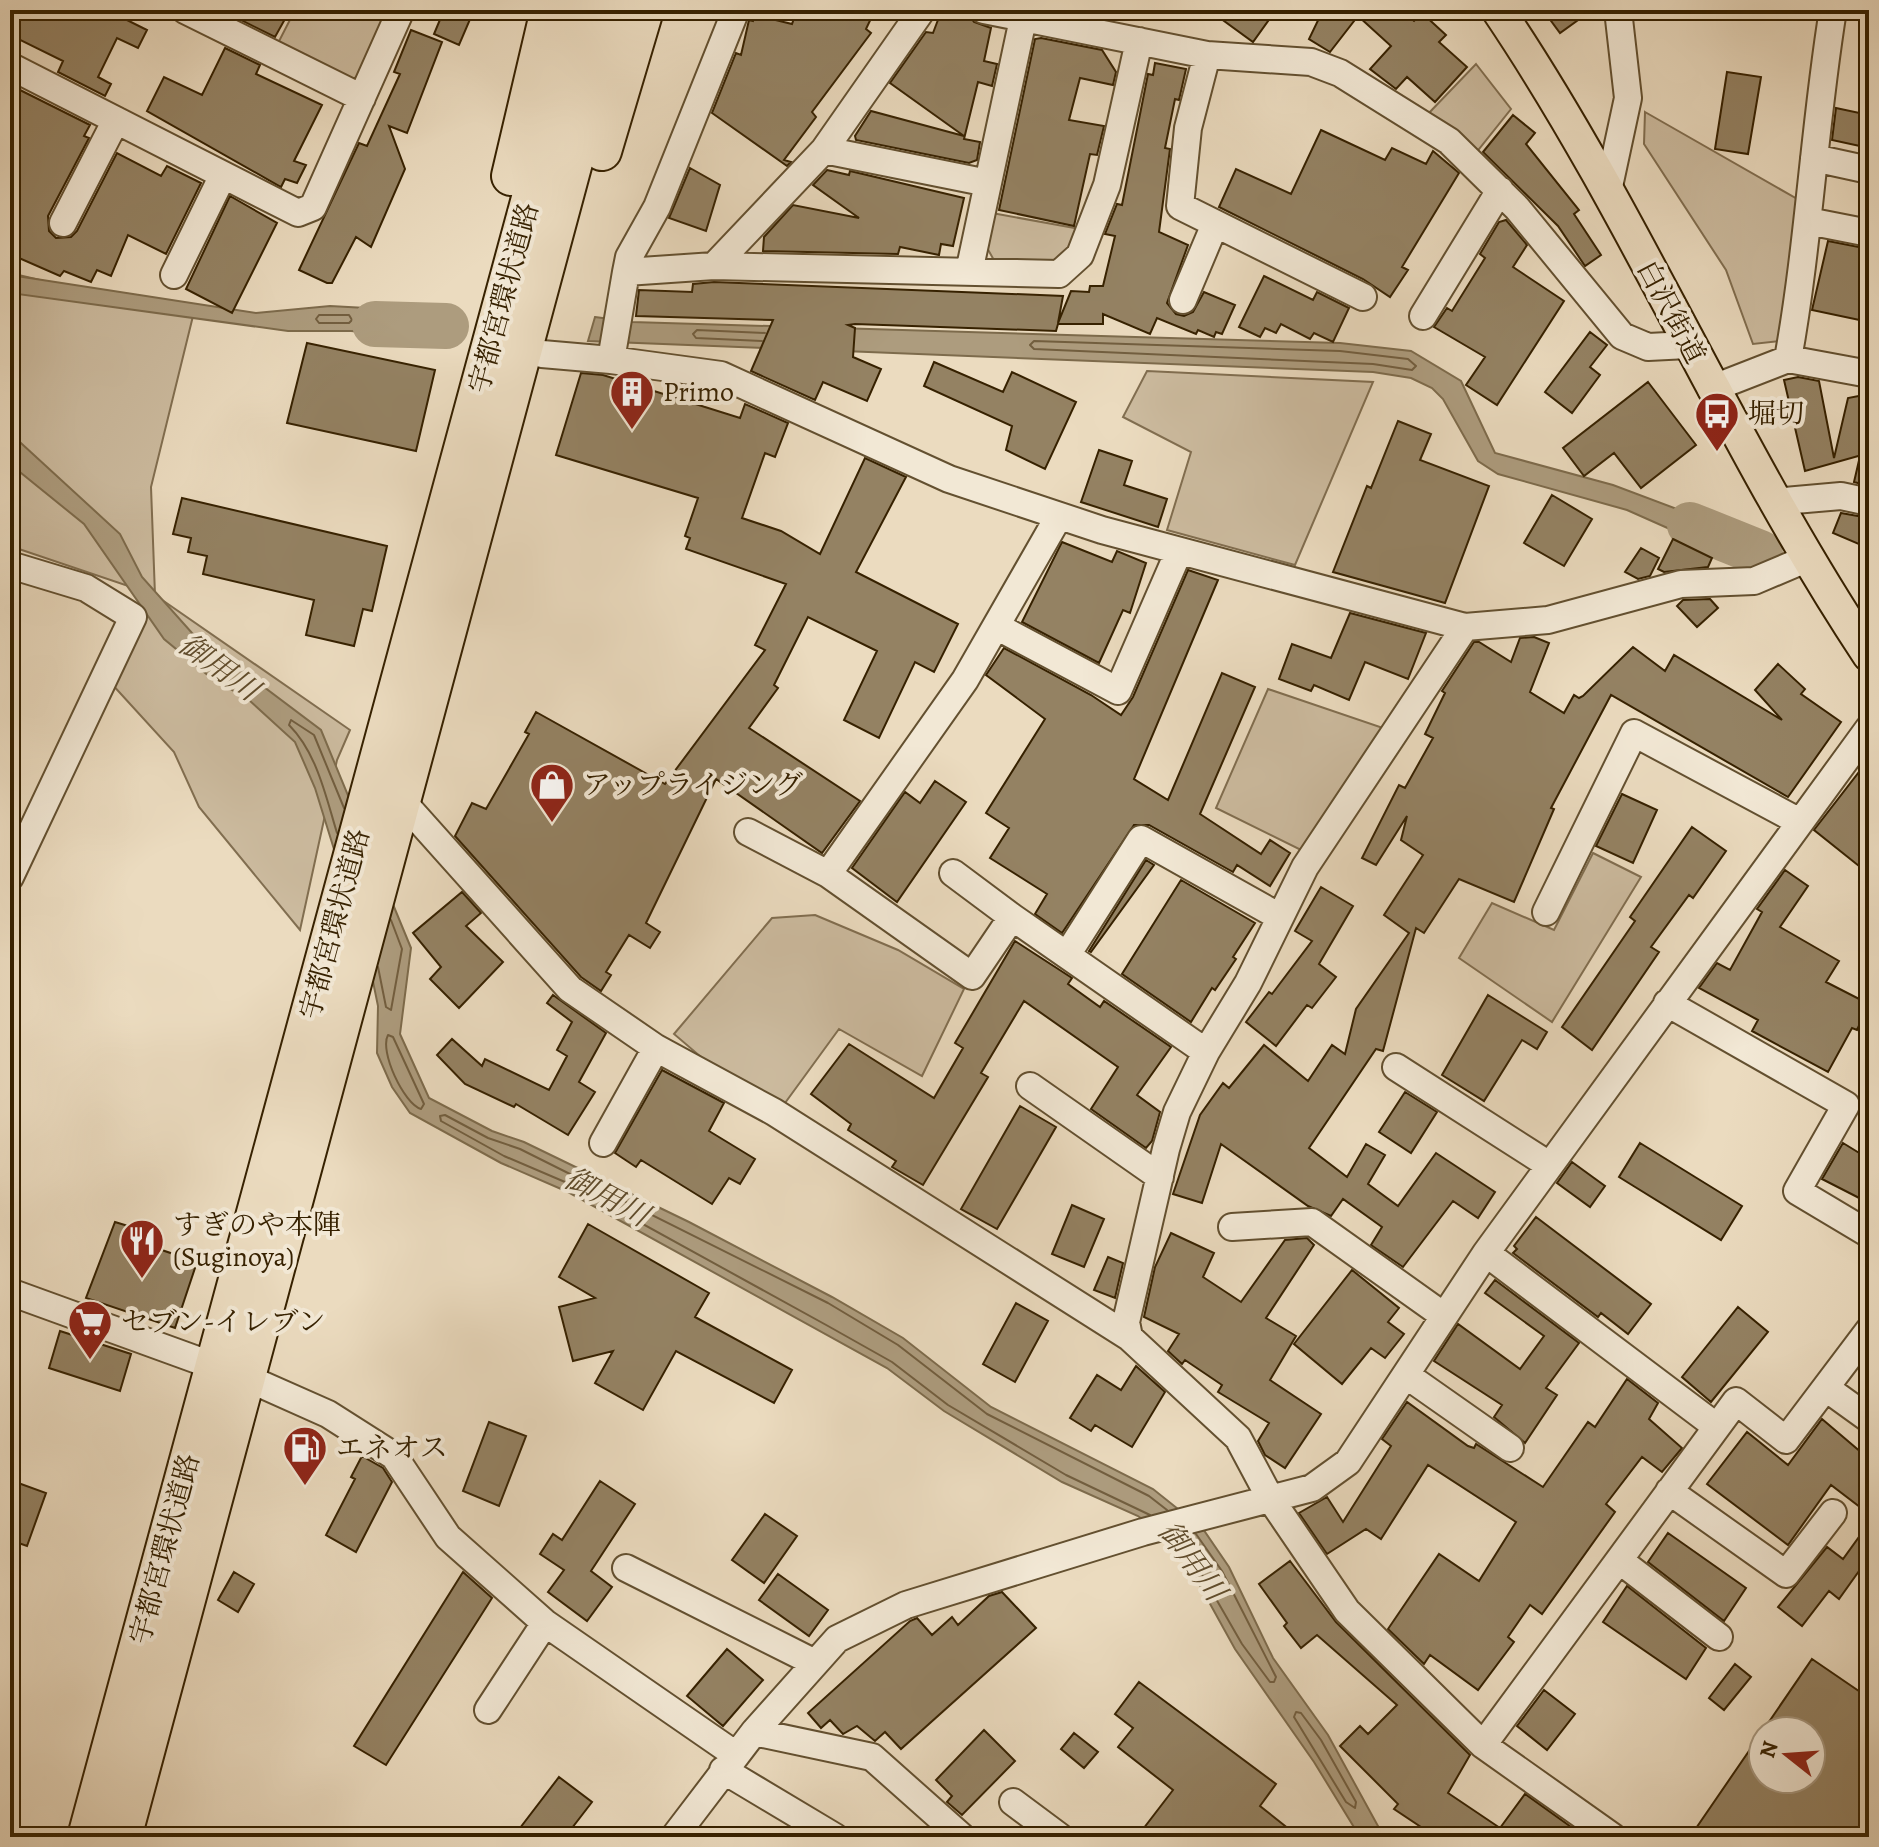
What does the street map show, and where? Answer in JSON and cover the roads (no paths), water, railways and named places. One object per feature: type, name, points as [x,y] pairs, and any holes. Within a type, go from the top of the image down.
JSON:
[{"type":"highway","points":[[409,651],[452,426],[550,10]]},
{"type":"highway","name":"宇都宮環状道路","points":[[387,795],[409,651],[582,10]]},
{"type":"highway","name":"宇都宮環状道路","points":[[122,1837],[231,1372],[329,1007],[387,795],[497,445],[614,10]]},
{"type":"highway","points":[[497,445],[516,446],[644,10]]},
{"type":"highway","name":"宇都宮環状道路","points":[[87,1837],[231,1372]]},
{"type":"main road","name":"白沢街道","points":[[1498,10],[1537,68],[1608,191],[1773,502],[1869,655]]},
{"type":"street","points":[[185,10],[362,98]]},
{"type":"street","points":[[10,66],[298,213],[313,207],[401,10]]},
{"type":"street","points":[[612,354],[629,257],[657,207],[736,10]]},
{"type":"street","points":[[714,266],[824,150],[922,10]]},
{"type":"street","points":[[984,10],[1207,55],[1311,62],[1340,73],[1449,141],[1500,190],[1622,336],[1648,347],[1688,345]]},
{"type":"street","points":[[1608,191],[1628,98],[1618,10]]},
{"type":"street","points":[[1788,359],[1833,10]]},
{"type":"street","points":[[969,272],[1023,19]]},
{"type":"street","points":[[626,272],[714,266],[1059,274],[1080,255],[1107,185],[1139,41]]},
{"type":"street","points":[[1207,55],[1188,128],[1180,206],[1363,297]]},
{"type":"street","points":[[63,223],[116,120]]},
{"type":"street","points":[[824,150],[988,183]]},
{"type":"street","points":[[1814,158],[1869,170]]},
{"type":"street","points":[[174,275],[223,175]]},
{"type":"street","points":[[1423,316],[1500,190]]},
{"type":"street","points":[[1808,221],[1869,233]]},
{"type":"street","points":[[1183,300],[1215,224]]},
{"type":"street","points":[[542,354],[612,354],[721,375],[949,479],[1059,516],[1179,551],[1465,627],[1548,620],[1681,584],[1754,581],[1806,559]]},
{"type":"street","points":[[1711,389],[1788,359],[1869,374]]},
{"type":"street","points":[[1773,502],[1841,496],[1869,502]]},
{"type":"street","points":[[828,874],[965,680],[1059,516]]},
{"type":"street","points":[[996,626],[1118,691],[1179,551]]},
{"type":"street","points":[[10,565],[86,588],[133,617],[10,877]]},
{"type":"street","points":[[1129,1337],[1126,1322],[1177,1112],[1206,1052],[1248,983],[1305,867],[1465,627]]},
{"type":"street","points":[[674,1837],[754,1732],[837,1639],[906,1605],[1143,1532],[1312,1488],[1348,1462],[1486,1253],[1798,821],[1869,728]]},
{"type":"street","points":[[1546,912],[1634,733],[1798,821]]},
{"type":"street","points":[[387,795],[570,989],[656,1048],[774,1112],[1129,1337],[1238,1438],[1270,1498],[1347,1611],[1483,1745],[1613,1837]]},
{"type":"street","points":[[748,832],[828,874],[972,976],[1012,917]]},
{"type":"street","points":[[1067,955],[1141,839],[1280,917]]},
{"type":"street","points":[[953,873],[1206,1052]]},
{"type":"street","points":[[1667,1003],[1846,1105],[1797,1191],[1869,1234]]},
{"type":"street","points":[[603,1143],[656,1048]]},
{"type":"street","points":[[1396,1067],[1549,1165]]},
{"type":"street","points":[[1030,1086],[1160,1177]]},
{"type":"street","points":[[1232,1227],[1312,1222],[1444,1316]]},
{"type":"street","points":[[1486,1253],[1717,1427]]},
{"type":"street","points":[[10,1292],[231,1372],[328,1414],[394,1456],[448,1537],[545,1623],[730,1763],[835,1837]]},
{"type":"street","points":[[1483,1745],[1736,1401],[1786,1440],[1869,1330]]},
{"type":"street","points":[[1406,1375],[1510,1448]]},
{"type":"street","points":[[1826,1388],[1869,1419]]},
{"type":"street","points":[[1669,1491],[1786,1574],[1833,1513]]},
{"type":"street","points":[[1619,1560],[1719,1637]]},
{"type":"street","points":[[626,1568],[815,1663]]},
{"type":"street","points":[[488,1710],[545,1623]]},
{"type":"street","points":[[754,1732],[872,1757],[962,1837]]},
{"type":"street","points":[[1013,1802],[1060,1837]]},
{"type":"water","points":[[10,275],[256,313],[330,306],[439,312],[432,338],[351,331],[288,331],[10,293]]},
{"type":"water","points":[[595,317],[632,322],[1340,343],[1411,351],[1461,381],[1495,453],[1613,485],[1746,535],[1753,566],[1627,510],[1498,474],[1478,461],[1443,399],[1432,388],[1411,378],[1373,372],[588,341]]},
{"type":"water","name":"御用川","points":[[10,433],[120,534],[142,577],[192,633],[321,730],[411,948],[400,1034],[429,1098],[492,1131],[524,1142],[689,1222],[832,1297],[903,1338],[991,1407],[1153,1489],[1203,1529],[1229,1567],[1273,1658],[1328,1735],[1384,1837],[1360,1837],[1314,1762],[1235,1649],[1178,1546],[1138,1516],[1062,1482],[944,1411],[887,1368],[568,1192],[501,1163],[410,1113],[392,1087],[377,1053],[378,1006],[369,962],[315,788],[295,742],[249,700],[210,677],[164,639],[84,524],[10,464]]},
{"type":"waterway","points":[[375,324],[446,326]]},
{"type":"waterway","points":[[1690,525],[1760,553]]},
{"type":"place","name":"Primo","points":[[632,431]]},
{"type":"place","name":"堀切","points":[[1717,453]]},
{"type":"place","name":"アップライジング","points":[[552,824]]},
{"type":"place","name":"すぎのや本陣 (Suginoya)","points":[[142,1280]]},
{"type":"place","name":"セブン-イレブン","points":[[90,1361]]},
{"type":"place","name":"エネオス","points":[[305,1487]]}]
